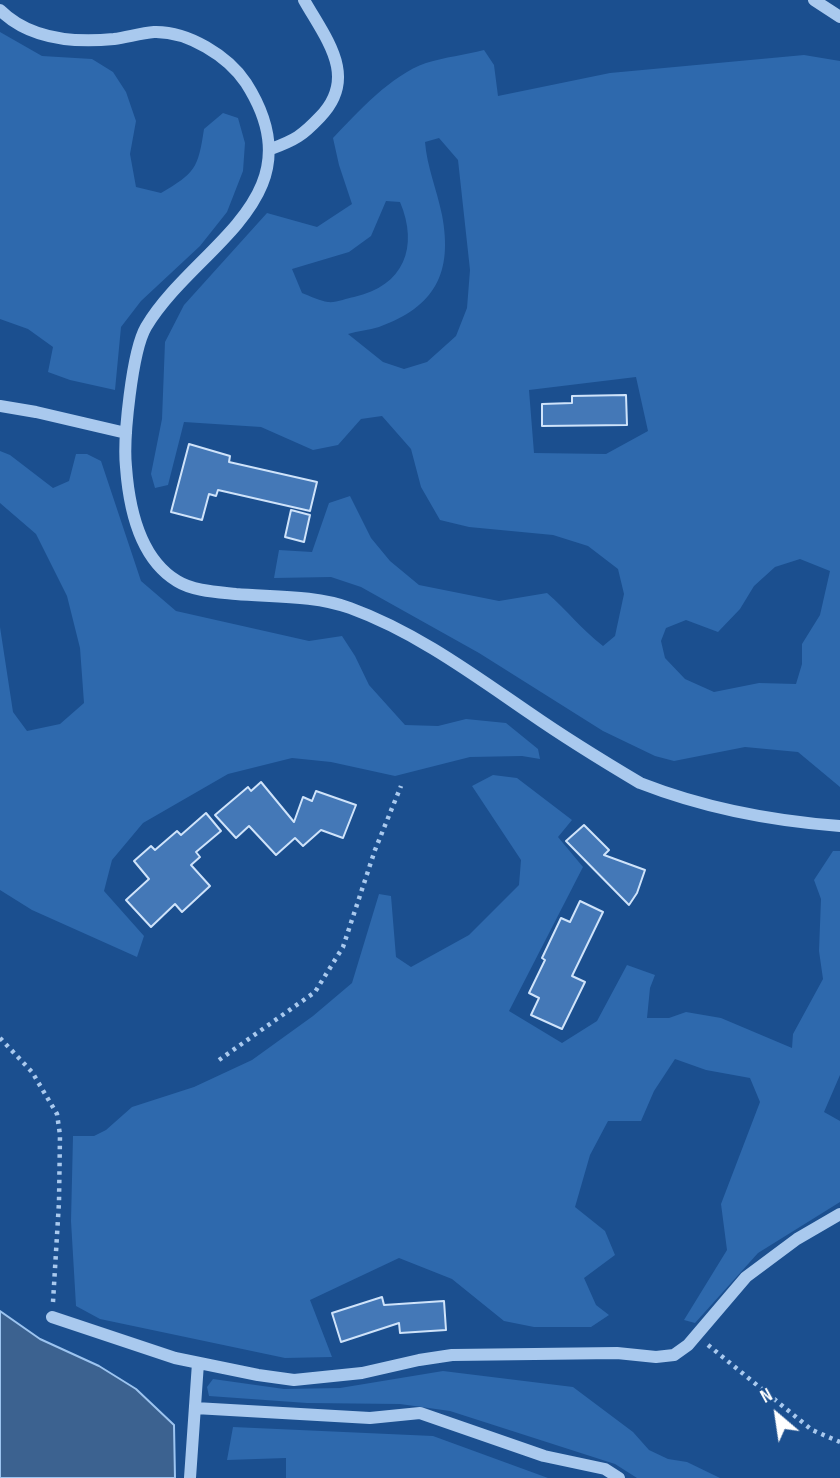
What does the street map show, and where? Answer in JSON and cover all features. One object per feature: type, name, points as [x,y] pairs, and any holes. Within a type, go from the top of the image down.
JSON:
[{"type":"street","points":[[271,149],[298,139],[323,115],[337,94],[339,77],[333,52],[304,0]]},
{"type":"street","points":[[814,0],[840,17]]},
{"type":"street","points":[[0,10],[11,21],[34,33],[66,40],[111,39],[158,32],[189,38],[222,58],[245,82],[260,111],[271,149],[258,195],[233,231],[159,309],[144,331],[137,354],[126,433],[126,466],[141,540],[153,559],[177,581],[210,592],[332,601],[399,629],[640,783],[685,799],[784,822],[840,826]]},
{"type":"street","points":[[0,406],[126,433]]},
{"type":"street","points":[[52,1317],[175,1358],[294,1380],[362,1373],[452,1355],[617,1353],[674,1356],[697,1336],[746,1277],[797,1239],[840,1214]]},
{"type":"street","points":[[190,1478],[198,1363]]},
{"type":"street","points":[[195,1408],[370,1418],[420,1413],[544,1456],[605,1469],[619,1478]]},
{"type":"path","points":[[219,1060],[315,992],[343,947],[375,850],[401,786]]},
{"type":"path","points":[[0,1038],[32,1072],[57,1114],[60,1135],[59,1202],[52,1317]]},
{"type":"path","points":[[697,1336],[812,1430],[840,1442]]},
{"type":"shaded area","points":[[0,32],[42,56],[92,59],[113,72],[126,92],[136,121],[130,154],[136,187],[161,193],[181,180],[197,162],[204,129],[223,113],[238,118],[245,143],[243,171],[227,212],[200,246],[141,301],[121,327],[115,390],[48,372],[53,347],[28,329],[0,319]]},
{"type":"shaded area","points":[[484,50],[494,65],[498,96],[610,73],[804,55],[840,61],[840,787],[798,752],[745,747],[674,761],[655,756],[603,731],[479,653],[361,587],[331,577],[274,578],[279,550],[312,552],[329,503],[350,496],[371,538],[390,561],[419,585],[499,601],[547,593],[603,646],[615,636],[624,594],[618,569],[588,546],[553,535],[469,527],[440,520],[421,487],[411,449],[382,416],[361,419],[338,445],[313,450],[261,427],[184,422],[168,485],[155,488],[151,474],[162,419],[165,342],[184,305],[267,213],[317,227],[352,204],[333,138],[376,95],[400,76],[426,63]],"holes":[[[439,138],[458,160],[470,270],[467,308],[456,336],[427,362],[404,369],[383,362],[348,334],[379,327],[414,309],[436,285],[442,271],[445,236],[425,142]],[[386,201],[400,202],[406,219],[407,249],[396,274],[385,284],[371,292],[334,302],[322,301],[302,293],[292,269],[349,252],[371,236]],[[636,377],[648,431],[606,454],[534,453],[529,390]],[[800,559],[830,571],[820,615],[802,644],[802,664],[796,684],[759,683],[714,692],[685,679],[665,658],[661,641],[666,628],[686,620],[718,632],[740,609],[754,586],[775,567]]]},
{"type":"shaded area","points":[[0,451],[10,455],[53,488],[69,481],[76,454],[87,454],[101,461],[141,581],[176,611],[309,641],[342,636],[369,685],[405,725],[438,726],[466,719],[506,723],[538,749],[540,759],[522,756],[470,757],[395,776],[331,762],[292,758],[228,774],[143,823],[112,860],[104,891],[144,936],[137,957],[32,910],[0,890],[0,627],[13,712],[27,731],[60,724],[84,703],[80,648],[67,596],[36,534],[0,503]]},
{"type":"shaded area","points":[[493,775],[517,778],[572,820],[558,837],[583,867],[509,1011],[562,1043],[597,1021],[627,965],[655,975],[650,988],[647,1018],[669,1018],[686,1012],[721,1018],[792,1048],[793,1034],[823,979],[819,951],[821,899],[814,880],[833,851],[840,851],[840,1075],[824,1112],[840,1121],[840,1202],[758,1253],[695,1323],[684,1320],[727,1250],[721,1204],[760,1102],[750,1078],[706,1070],[675,1059],[654,1091],[641,1121],[608,1121],[590,1155],[575,1207],[605,1231],[615,1255],[584,1278],[596,1305],[609,1315],[591,1327],[534,1327],[504,1321],[452,1279],[399,1258],[310,1300],[332,1357],[285,1358],[100,1319],[76,1306],[71,1221],[73,1136],[94,1136],[106,1130],[132,1107],[194,1087],[252,1060],[313,1016],[352,983],[379,894],[391,896],[396,957],[411,967],[469,935],[519,885],[521,860],[472,786]]},
{"type":"shaded area","points":[[0,1311],[40,1339],[99,1366],[136,1389],[174,1425],[175,1478],[0,1478]]},
{"type":"shaded area","points":[[443,1371],[573,1387],[633,1432],[649,1450],[668,1459],[687,1462],[720,1478],[637,1478],[615,1464],[450,1411],[400,1404],[307,1403],[209,1396],[207,1387],[213,1379],[284,1389],[340,1388]]},
{"type":"shaded area","points":[[233,1427],[433,1436],[548,1478],[286,1478],[286,1458],[227,1460]]},
{"type":"building","points":[[626,395],[627,425],[542,426],[542,404],[572,403],[572,396]]},
{"type":"building","points":[[189,444],[230,456],[229,462],[317,482],[310,511],[218,490],[216,496],[209,494],[202,520],[171,512]]},
{"type":"building","points":[[291,510],[310,515],[304,542],[285,537]]},
{"type":"building","points":[[261,782],[294,822],[303,797],[312,801],[316,791],[356,805],[343,838],[321,830],[303,846],[295,838],[276,855],[249,826],[236,838],[215,815],[248,787],[251,791]]},
{"type":"building","points":[[206,813],[221,831],[196,852],[200,857],[191,865],[210,886],[182,912],[175,904],[151,927],[126,900],[149,879],[134,861],[151,846],[155,850],[177,831],[181,835]]},
{"type":"building","points":[[584,825],[609,850],[604,855],[645,870],[637,893],[629,905],[566,841]]},
{"type":"building","points":[[580,901],[603,912],[572,976],[585,982],[562,1029],[531,1015],[539,998],[529,993],[561,918],[570,922]]},
{"type":"building","points":[[382,1297],[384,1305],[444,1301],[446,1330],[400,1333],[399,1323],[341,1342],[332,1313]]}]
